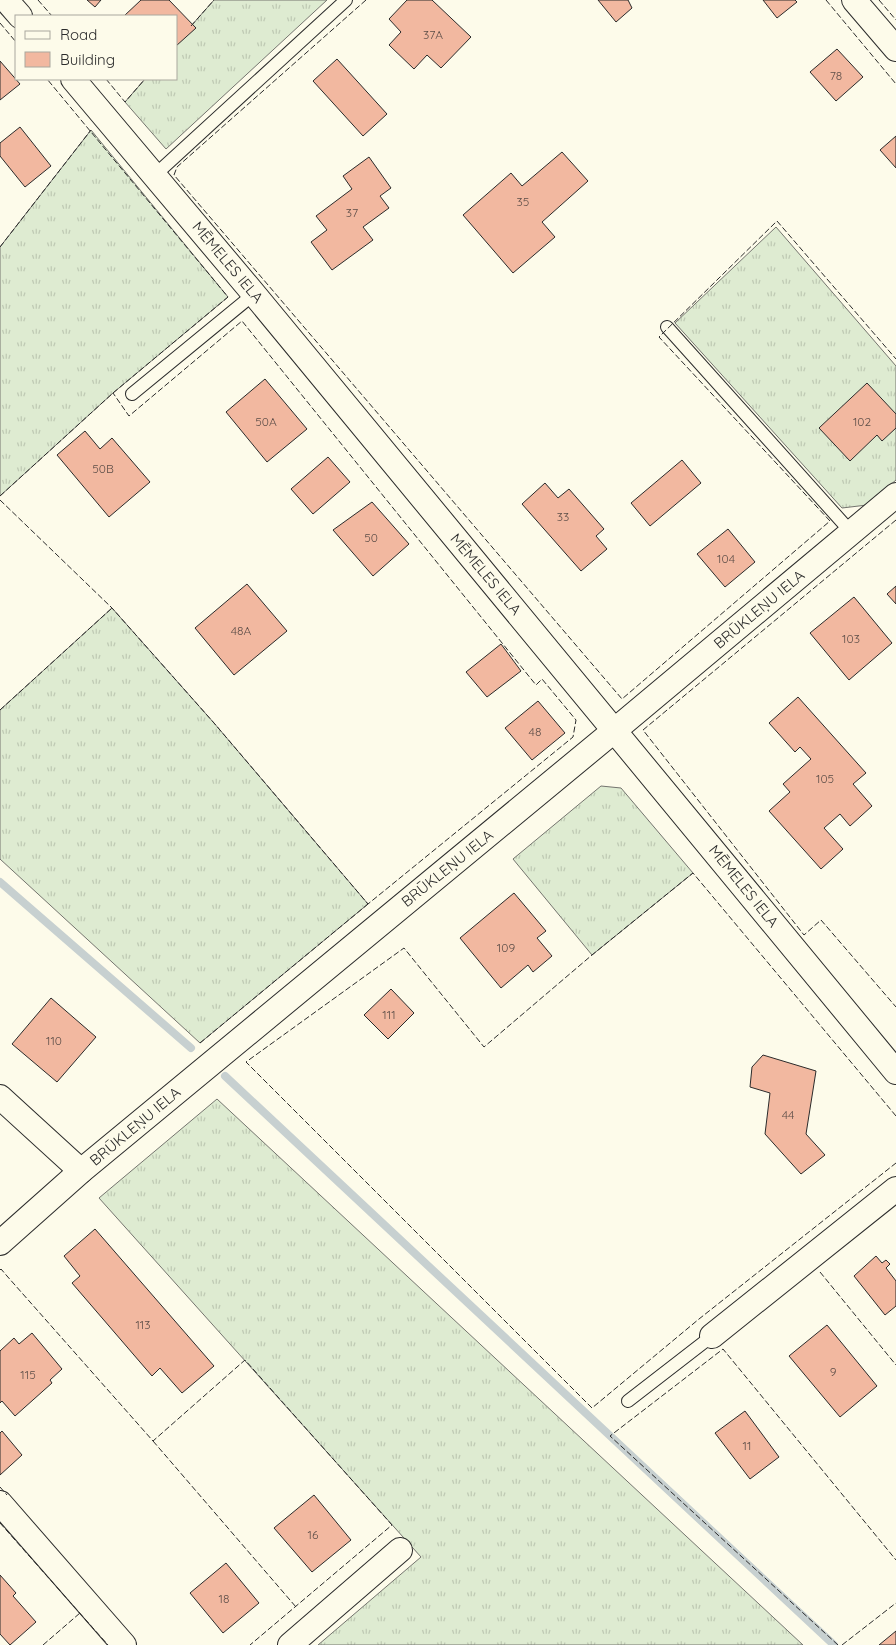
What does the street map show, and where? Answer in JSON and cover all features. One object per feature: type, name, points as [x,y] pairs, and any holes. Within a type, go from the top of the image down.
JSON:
[{"type":"street","points":[[6,0],[19,15]]},
{"type":"street","points":[[854,0],[896,49]]},
{"type":"street","name":"MĒMELES IELA","points":[[74,80],[254,294],[896,1072]]},
{"type":"street","name":"BRŪKLEŅU IELA","points":[[0,1243],[81,1171],[896,495]]},
{"type":"street","points":[[0,1097],[81,1171]]},
{"type":"street","points":[[712,1336],[896,1189]]},
{"type":"street","points":[[0,1503],[124,1645]]},
{"type":"street","points":[[290,1645],[400,1550]]},
{"type":"lane","points":[[155,175],[346,0]]},
{"type":"lane","points":[[132,394],[254,294]]},
{"type":"lane","points":[[667,327],[851,532]]},
{"type":"lane","points":[[628,1401],[712,1336]]},
{"type":"green space","points":[[214,0],[327,0],[166,149],[125,102],[144,80],[178,80],[178,41]]},
{"type":"green space","points":[[91,130],[228,297],[113,393],[0,496],[0,247]]},
{"type":"green space","points":[[776,227],[896,366],[896,480],[867,505],[842,508],[675,323]]},
{"type":"green space","points":[[112,608],[214,723],[368,904],[200,1043],[0,859],[0,710]]},
{"type":"green space","points":[[601,786],[621,788],[693,873],[592,955],[513,859]]},
{"type":"green space","points":[[217,1099],[803,1645],[318,1645],[421,1557],[99,1198]]},
{"type":"building","points":[[87,0],[101,0],[95,7]]},
{"type":"building","points":[[141,0],[169,0],[196,28],[178,44],[178,15],[125,15]]},
{"type":"building","points":[[407,0],[432,0],[471,37],[441,68],[427,55],[414,69],[389,45],[401,32],[389,19]]},
{"type":"building","points":[[598,0],[628,0],[632,8],[616,22]]},
{"type":"building","points":[[763,0],[795,0],[797,2],[777,18]]},
{"type":"building","points":[[837,49],[863,77],[836,101],[810,72]]},
{"type":"building","points":[[337,59],[387,114],[363,136],[313,81]]},
{"type":"building","points":[[0,61],[20,84],[0,100]]},
{"type":"building","points":[[20,127],[51,166],[25,187],[0,156],[0,143]]},
{"type":"building","points":[[896,136],[896,168],[880,150]]},
{"type":"building","points":[[562,152],[588,181],[542,222],[555,237],[513,273],[463,215],[511,173],[522,186]]},
{"type":"building","points":[[369,157],[391,188],[380,196],[389,208],[363,227],[373,240],[332,270],[311,242],[327,230],[316,216],[352,189],[343,176]]},
{"type":"building","points":[[265,379],[307,429],[267,462],[226,412]]},
{"type":"building","points":[[867,383],[896,414],[896,428],[882,441],[877,435],[850,461],[819,428]]},
{"type":"building","points":[[85,431],[100,449],[112,438],[150,482],[109,517],[57,455]]},
{"type":"building","points":[[328,457],[350,482],[313,514],[291,489]]},
{"type":"building","points":[[682,460],[701,483],[650,526],[631,503]]},
{"type":"building","points":[[545,483],[558,498],[569,489],[604,529],[596,536],[607,549],[581,571],[522,504]]},
{"type":"building","points":[[372,502],[409,544],[373,576],[333,530]]},
{"type":"building","points":[[728,529],[755,562],[725,587],[697,554]]},
{"type":"building","points":[[247,584],[287,631],[234,675],[195,628]]},
{"type":"building","points":[[896,586],[896,604],[887,594]]},
{"type":"building","points":[[854,597],[892,643],[849,680],[810,633]]},
{"type":"building","points":[[501,644],[521,671],[487,697],[466,672]]},
{"type":"building","points":[[798,697],[866,773],[853,784],[872,806],[850,826],[840,814],[824,828],[843,849],[821,869],[769,811],[790,792],[783,784],[811,759],[800,747],[795,752],[769,723]]},
{"type":"building","points":[[538,701],[565,733],[532,760],[505,728]]},
{"type":"building","points":[[514,893],[546,931],[537,938],[552,956],[533,972],[528,965],[501,988],[460,938]]},
{"type":"building","points":[[391,989],[414,1013],[388,1039],[364,1015]]},
{"type":"building","points":[[51,998],[96,1037],[57,1082],[12,1044]]},
{"type":"building","points":[[763,1055],[816,1071],[806,1134],[825,1155],[801,1174],[765,1134],[770,1093],[750,1087],[752,1067]]},
{"type":"building","points":[[95,1229],[214,1366],[182,1393],[160,1368],[152,1376],[72,1283],[80,1276],[64,1256]]},
{"type":"building","points":[[876,1256],[882,1263],[886,1260],[890,1264],[886,1268],[896,1281],[896,1306],[885,1315],[854,1276]]},
{"type":"building","points":[[827,1325],[877,1386],[840,1417],[789,1356]]},
{"type":"building","points":[[32,1333],[62,1369],[50,1380],[52,1383],[15,1416],[2,1401],[0,1403],[0,1351],[14,1338],[19,1344]]},
{"type":"building","points":[[745,1411],[779,1457],[750,1479],[715,1433]]},
{"type":"building","points":[[2,1431],[22,1455],[0,1475],[0,1433]]},
{"type":"building","points":[[314,1495],[351,1540],[312,1572],[274,1528]]},
{"type":"building","points":[[226,1563],[259,1603],[223,1633],[190,1593]]},
{"type":"building","points":[[0,1575],[16,1593],[13,1596],[36,1622],[10,1645],[0,1634]]},
{"type":"building","points":[[896,1631],[896,1645],[879,1645]]},
{"type":"waterway","points":[[0,882],[191,1048]]},
{"type":"waterway","points":[[225,1076],[834,1645]]},
{"type":"fence","points":[[38,0],[51,15]]},
{"type":"fence","points":[[191,26],[214,0]]},
{"type":"fence","points":[[366,0],[177,167],[174,175],[622,699],[830,521],[659,337],[777,221],[896,359]]},
{"type":"fence","points":[[826,0],[896,84]]},
{"type":"fence","points":[[879,0],[896,20]]},
{"type":"fence","points":[[0,23],[15,41]]},
{"type":"fence","points":[[0,496],[113,393],[228,297],[48,80]]},
{"type":"fence","points":[[107,80],[125,102],[144,80]]},
{"type":"fence","points":[[0,247],[91,130]]},
{"type":"fence","points":[[0,500],[112,608],[214,723],[368,904],[573,737],[576,720],[542,679],[536,685],[242,321],[129,416],[113,393]]},
{"type":"fence","points":[[896,520],[643,730],[804,935],[821,920],[896,1007]]},
{"type":"fence","points":[[0,710],[112,608],[110,606]]},
{"type":"fence","points":[[896,1116],[693,873],[592,955],[484,1047],[404,948],[246,1062],[592,1408],[699,1319],[896,1163]]},
{"type":"fence","points":[[200,1043],[368,904]]},
{"type":"fence","points":[[0,1270],[153,1441],[245,1360],[392,1525],[250,1645]]},
{"type":"fence","points":[[820,1272],[896,1365]]},
{"type":"fence","points":[[838,1645],[610,1436],[723,1349],[896,1560]]},
{"type":"fence","points":[[153,1441],[296,1607]]},
{"type":"fence","points":[[0,1487],[7,1495]]},
{"type":"fence","points":[[0,1523],[108,1645]]},
{"type":"fence","points":[[842,1645],[896,1603]]},
{"type":"fence","points":[[43,1645],[80,1613]]}]
